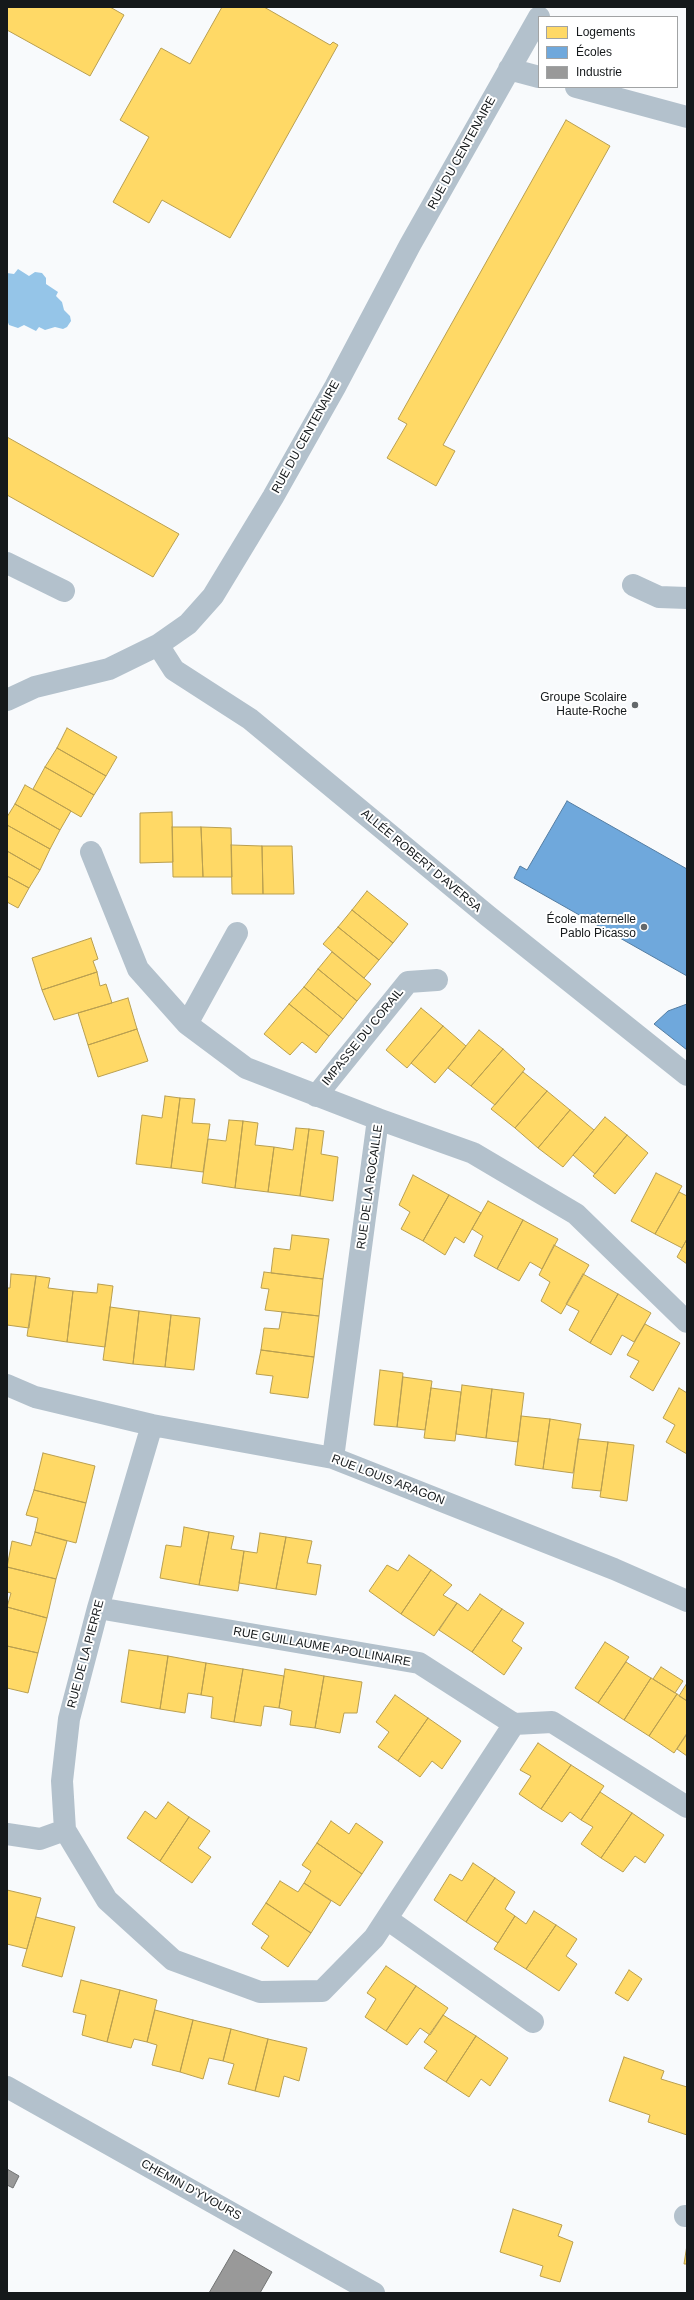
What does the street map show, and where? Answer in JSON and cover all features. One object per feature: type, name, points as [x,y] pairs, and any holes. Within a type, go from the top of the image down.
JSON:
[{"type":"street","name":"RUE DU CENTENAIRE","points":[[540,16],[545,7]]},
{"type":"street","name":"RUE DU CENTENAIRE","points":[[7,700],[35,687],[109,669],[158,644],[188,624],[213,596],[327,401],[410,245],[538,19]]},
{"type":"street","points":[[509,69],[538,77]]},
{"type":"street","points":[[580,88],[687,117]]},
{"type":"street","points":[[7,563],[64,591]]},
{"type":"street","points":[[633,585],[659,597],[687,598]]},
{"type":"street","name":"ALLÉE ROBERT D'AVERSA","points":[[158,644],[174,670],[250,719],[510,933],[687,1076]]},
{"type":"street","name":"IMPASSE DU CORAIL","points":[[91,852],[138,969],[187,1024],[246,1068],[378,1119]]},
{"type":"street","points":[[187,1024],[237,933]]},
{"type":"street","name":"IMPASSE DU CORAIL","points":[[316,1096],[408,982],[437,980]]},
{"type":"street","name":"RUE DE LA ROCAILLE","points":[[333,1458],[378,1119],[473,1152],[576,1214],[687,1322]]},
{"type":"street","name":"RUE LOUIS ARAGON","points":[[7,1385],[35,1397],[152,1425],[333,1458],[606,1566],[687,1601]]},
{"type":"street","name":"RUE DE LA PIERRE","points":[[64,1830],[62,1781],[69,1719],[98,1608],[152,1425]]},
{"type":"street","name":"RUE GUILLAUME APOLLINAIRE","points":[[98,1608],[419,1664],[514,1724]]},
{"type":"street","points":[[7,1834],[40,1839],[64,1830],[107,1900],[173,1960],[260,1992],[322,1991],[374,1938],[514,1724],[552,1722],[687,1807]]},
{"type":"street","points":[[387,1919],[533,2022]]},
{"type":"street","name":"CHEMIN D'YVOURS","points":[[7,2087],[374,2293]]},
{"type":"water","points":[[18,269],[29,276],[35,272],[42,273],[46,278],[46,284],[58,292],[56,296],[62,302],[64,310],[70,316],[71,321],[67,327],[63,329],[55,327],[45,330],[39,327],[36,331],[24,325],[18,328],[9,325],[7,320],[7,273],[14,274]]},
{"type":"building: Logements","points":[[7,7],[110,7],[124,15],[90,76],[7,30]]},
{"type":"building: Logements","points":[[222,7],[264,7],[330,45],[333,42],[338,45],[230,238],[162,200],[149,223],[113,202],[149,137],[120,120],[161,48],[190,64]]},
{"type":"building: Logements","points":[[566,120],[610,146],[443,445],[455,451],[436,486],[387,458],[407,424],[398,419]]},
{"type":"building: Logements","points":[[7,437],[179,534],[153,577],[7,495]]},
{"type":"building: Logements","points":[[67,728],[117,757],[106,776],[57,748]]},
{"type":"building: Logements","points":[[57,748],[106,776],[94,795],[45,767]]},
{"type":"building: Logements","points":[[45,767],[94,795],[81,817],[33,789]]},
{"type":"building: Logements","points":[[25,785],[71,811],[60,830],[15,804]]},
{"type":"building: Logements","points":[[15,804],[60,830],[50,849],[7,825],[7,817]]},
{"type":"building: Logements","points":[[172,812],[173,862],[140,863],[140,813]]},
{"type":"building: Logements","points":[[7,825],[50,849],[40,870],[7,851]]},
{"type":"building: Logements","points":[[172,827],[201,827],[203,877],[173,877]]},
{"type":"building: Logements","points":[[201,827],[231,828],[232,877],[203,877]]},
{"type":"building: Logements","points":[[231,845],[262,846],[263,894],[232,894]]},
{"type":"building: Logements","points":[[262,846],[292,846],[294,894],[263,894]]},
{"type":"building: Logements","points":[[7,851],[40,870],[29,888],[7,876]]},
{"type":"building: Logements","points":[[7,876],[29,888],[18,908],[7,902]]},
{"type":"building: Logements","points":[[367,891],[408,924],[393,943],[352,910]]},
{"type":"building: Logements","points":[[352,910],[393,943],[379,960],[338,927]]},
{"type":"building: Logements","points":[[338,927],[379,960],[364,978],[323,944]]},
{"type":"building: Logements","points":[[91,938],[98,959],[93,961],[97,972],[42,990],[32,958]]},
{"type":"building: Logements","points":[[332,952],[371,984],[357,1001],[318,969]]},
{"type":"building: Logements","points":[[318,969],[357,1001],[343,1019],[304,987]]},
{"type":"building: Logements","points":[[97,972],[100,986],[106,984],[112,1003],[54,1020],[42,990]]},
{"type":"building: Logements","points":[[304,987],[343,1019],[329,1036],[289,1004]]},
{"type":"building: Logements","points":[[128,998],[137,1029],[88,1045],[78,1013]]},
{"type":"building: Logements","points":[[289,1004],[329,1036],[316,1053],[302,1042],[290,1055],[264,1034]]},
{"type":"building: Logements","points":[[421,1008],[443,1026],[407,1068],[386,1050]]},
{"type":"building: Logements","points":[[443,1026],[466,1046],[435,1083],[411,1063]]},
{"type":"building: Logements","points":[[137,1029],[148,1061],[98,1077],[88,1045]]},
{"type":"building: Logements","points":[[479,1030],[503,1049],[471,1086],[448,1068]]},
{"type":"building: Logements","points":[[503,1049],[525,1069],[495,1105],[471,1086]]},
{"type":"building: Logements","points":[[523,1072],[547,1091],[515,1128],[491,1109]]},
{"type":"building: Logements","points":[[547,1091],[570,1110],[538,1148],[515,1128]]},
{"type":"building: Logements","points":[[165,1096],[180,1098],[171,1168],[136,1164],[142,1115],[162,1118]]},
{"type":"building: Logements","points":[[180,1098],[195,1099],[192,1123],[210,1124],[203,1172],[171,1168]]},
{"type":"building: Logements","points":[[570,1110],[594,1130],[563,1167],[538,1148]]},
{"type":"building: Logements","points":[[605,1117],[627,1135],[595,1174],[573,1155]]},
{"type":"building: Logements","points":[[229,1120],[243,1121],[235,1188],[202,1183],[208,1139],[226,1141]]},
{"type":"building: Logements","points":[[243,1121],[258,1123],[255,1145],[274,1147],[268,1192],[235,1188]]},
{"type":"building: Logements","points":[[296,1128],[309,1129],[300,1196],[268,1192],[274,1147],[293,1150]]},
{"type":"building: Logements","points":[[309,1129],[324,1131],[321,1154],[338,1157],[333,1201],[300,1196]]},
{"type":"building: Logements","points":[[627,1135],[648,1153],[615,1194],[593,1176]]},
{"type":"building: Logements","points":[[656,1173],[682,1186],[655,1234],[631,1221]]},
{"type":"building: Logements","points":[[413,1175],[449,1195],[423,1241],[401,1229],[410,1212],[399,1205]]},
{"type":"building: Logements","points":[[679,1192],[687,1196],[687,1239],[682,1248],[655,1234]]},
{"type":"building: Logements","points":[[449,1195],[481,1213],[464,1243],[455,1237],[445,1255],[423,1241]]},
{"type":"building: Logements","points":[[488,1201],[523,1220],[497,1269],[474,1256],[483,1236],[472,1229]]},
{"type":"building: Logements","points":[[523,1220],[558,1239],[542,1269],[530,1262],[519,1281],[497,1269]]},
{"type":"building: Logements","points":[[292,1235],[329,1239],[323,1279],[271,1273],[274,1248],[290,1250]]},
{"type":"building: Logements","points":[[687,1239],[687,1264],[677,1257]]},
{"type":"building: Logements","points":[[554,1245],[589,1265],[561,1314],[541,1301],[550,1282],[539,1275]]},
{"type":"building: Logements","points":[[264,1272],[323,1279],[319,1316],[265,1310],[269,1289],[261,1288]]},
{"type":"building: Logements","points":[[11,1274],[36,1276],[29,1328],[7,1325],[7,1288],[10,1288]]},
{"type":"building: Logements","points":[[583,1274],[618,1294],[590,1343],[569,1330],[579,1311],[566,1304]]},
{"type":"building: Logements","points":[[36,1276],[50,1278],[48,1288],[73,1291],[67,1342],[27,1336]]},
{"type":"building: Logements","points":[[98,1284],[113,1286],[105,1347],[67,1342],[73,1291],[97,1293]]},
{"type":"building: Logements","points":[[618,1294],[651,1313],[634,1342],[622,1335],[611,1355],[590,1343]]},
{"type":"building: Logements","points":[[110,1307],[139,1311],[133,1364],[103,1360]]},
{"type":"building: Logements","points":[[139,1311],[171,1315],[165,1367],[133,1364]]},
{"type":"building: Logements","points":[[282,1312],[319,1316],[314,1357],[261,1350],[264,1328],[279,1329]]},
{"type":"building: Logements","points":[[171,1315],[200,1318],[194,1370],[165,1367]]},
{"type":"building: Logements","points":[[645,1324],[680,1343],[653,1391],[630,1377],[639,1361],[627,1355]]},
{"type":"building: Logements","points":[[261,1350],[314,1357],[308,1398],[270,1393],[273,1376],[256,1374]]},
{"type":"building: Logements","points":[[380,1370],[403,1373],[397,1427],[374,1425]]},
{"type":"building: Logements","points":[[403,1377],[432,1381],[425,1430],[397,1427]]},
{"type":"building: Logements","points":[[462,1385],[492,1389],[486,1438],[456,1434]]},
{"type":"building: Logements","points":[[431,1388],[461,1392],[455,1441],[424,1438]]},
{"type":"building: Logements","points":[[679,1388],[687,1393],[687,1454],[666,1442],[675,1425],[663,1418]]},
{"type":"building: Logements","points":[[492,1389],[524,1393],[518,1442],[486,1438]]},
{"type":"building: Logements","points":[[521,1416],[550,1419],[543,1469],[515,1465]]},
{"type":"building: Logements","points":[[550,1419],[581,1424],[573,1473],[543,1469]]},
{"type":"building: Logements","points":[[578,1439],[608,1442],[601,1491],[572,1488]]},
{"type":"building: Logements","points":[[608,1442],[634,1445],[627,1501],[600,1497]]},
{"type":"building: Logements","points":[[43,1453],[95,1466],[86,1503],[34,1490]]},
{"type":"building: Logements","points":[[34,1490],[86,1503],[76,1543],[35,1532],[38,1518],[26,1515]]},
{"type":"building: Logements","points":[[184,1527],[209,1532],[199,1585],[160,1578],[166,1545],[181,1547]]},
{"type":"building: Logements","points":[[35,1532],[67,1541],[56,1579],[7,1567],[12,1541],[31,1546]]},
{"type":"building: Logements","points":[[209,1532],[234,1536],[231,1549],[244,1551],[238,1591],[199,1585]]},
{"type":"building: Logements","points":[[260,1533],[286,1537],[276,1589],[239,1583],[244,1551],[257,1553]]},
{"type":"building: Logements","points":[[286,1537],[312,1541],[307,1563],[321,1565],[316,1595],[276,1589]]},
{"type":"building: Logements","points":[[409,1555],[431,1570],[401,1614],[369,1591],[387,1565],[398,1571]]},
{"type":"building: Logements","points":[[7,1567],[56,1579],[47,1618],[7,1607],[11,1593],[7,1592]]},
{"type":"building: Logements","points":[[431,1570],[452,1585],[443,1595],[457,1603],[434,1636],[401,1614]]},
{"type":"building: Logements","points":[[480,1594],[502,1609],[472,1652],[439,1630],[457,1603],[468,1611]]},
{"type":"building: Logements","points":[[7,1607],[47,1618],[38,1653],[7,1646]]},
{"type":"building: Logements","points":[[502,1609],[524,1623],[512,1641],[522,1648],[504,1675],[472,1652]]},
{"type":"building: Logements","points":[[605,1642],[629,1657],[598,1703],[575,1688]]},
{"type":"building: Logements","points":[[7,1646],[38,1653],[28,1693],[7,1688]]},
{"type":"building: Logements","points":[[129,1650],[168,1656],[160,1709],[121,1702]]},
{"type":"building: Logements","points":[[168,1656],[206,1663],[201,1695],[188,1693],[185,1713],[160,1709]]},
{"type":"building: Logements","points":[[626,1662],[651,1678],[624,1720],[598,1703]]},
{"type":"building: Logements","points":[[206,1663],[243,1669],[234,1722],[211,1718],[213,1697],[201,1695]]},
{"type":"building: Logements","points":[[661,1667],[683,1681],[675,1693],[653,1679]]},
{"type":"building: Logements","points":[[243,1669],[284,1676],[279,1708],[264,1706],[261,1726],[234,1722]]},
{"type":"building: Logements","points":[[285,1669],[324,1676],[315,1728],[290,1725],[292,1711],[279,1708]]},
{"type":"building: Logements","points":[[324,1676],[362,1682],[357,1713],[344,1713],[340,1733],[315,1728]]},
{"type":"building: Logements","points":[[651,1678],[677,1694],[649,1736],[624,1720]]},
{"type":"building: Logements","points":[[687,1683],[687,1701],[679,1696]]},
{"type":"building: Logements","points":[[677,1694],[687,1701],[687,1733],[674,1753],[649,1736]]},
{"type":"building: Logements","points":[[395,1695],[428,1718],[398,1761],[378,1747],[389,1732],[376,1722]]},
{"type":"building: Logements","points":[[428,1718],[461,1741],[442,1769],[432,1761],[420,1777],[398,1761]]},
{"type":"building: Logements","points":[[687,1734],[687,1756],[677,1749]]},
{"type":"building: Logements","points":[[538,1743],[571,1765],[541,1809],[519,1794],[531,1776],[520,1770]]},
{"type":"building: Logements","points":[[571,1765],[604,1786],[581,1820],[570,1812],[562,1822],[541,1809]]},
{"type":"building: Logements","points":[[600,1792],[632,1813],[601,1858],[581,1844],[593,1827],[581,1820]]},
{"type":"building: Logements","points":[[168,1802],[189,1817],[160,1861],[127,1838],[145,1811],[156,1819]]},
{"type":"building: Logements","points":[[632,1813],[664,1835],[645,1863],[635,1856],[623,1872],[601,1858]]},
{"type":"building: Logements","points":[[189,1817],[210,1831],[198,1848],[211,1857],[192,1883],[160,1861]]},
{"type":"building: Logements","points":[[331,1821],[349,1834],[356,1823],[383,1842],[362,1874],[317,1843]]},
{"type":"building: Logements","points":[[317,1843],[362,1874],[340,1906],[304,1883],[311,1871],[302,1865]]},
{"type":"building: Logements","points":[[473,1863],[495,1878],[466,1922],[434,1900],[450,1874],[462,1881]]},
{"type":"building: Logements","points":[[495,1878],[515,1892],[505,1909],[515,1916],[498,1943],[466,1922]]},
{"type":"building: Logements","points":[[280,1881],[298,1892],[304,1883],[331,1901],[311,1933],[266,1903]]},
{"type":"building: Logements","points":[[7,1890],[41,1898],[27,1949],[7,1944]]},
{"type":"building: Logements","points":[[266,1903],[311,1933],[288,1967],[261,1948],[269,1936],[252,1924]]},
{"type":"building: Logements","points":[[534,1911],[556,1925],[526,1969],[494,1949],[515,1916],[526,1924]]},
{"type":"building: Logements","points":[[36,1917],[75,1927],[62,1977],[22,1966]]},
{"type":"building: Logements","points":[[556,1925],[577,1939],[566,1956],[577,1964],[559,1991],[526,1969]]},
{"type":"building: Logements","points":[[386,1966],[416,1986],[386,2031],[365,2017],[376,1999],[367,1993]]},
{"type":"building: Logements","points":[[629,1970],[642,1979],[628,2001],[615,1993]]},
{"type":"building: Logements","points":[[81,1980],[120,1990],[107,2042],[82,2035],[86,2015],[73,2012]]},
{"type":"building: Logements","points":[[416,1986],[448,2008],[430,2035],[420,2028],[407,2045],[386,2031]]},
{"type":"building: Logements","points":[[120,1990],[157,2000],[147,2042],[134,2039],[131,2048],[107,2042]]},
{"type":"building: Logements","points":[[155,2010],[193,2020],[180,2072],[152,2065],[157,2045],[147,2042]]},
{"type":"building: Logements","points":[[443,2015],[476,2036],[446,2082],[424,2068],[437,2051],[424,2042]]},
{"type":"building: Logements","points":[[193,2020],[231,2029],[223,2061],[209,2058],[203,2079],[180,2072]]},
{"type":"building: Logements","points":[[231,2029],[268,2039],[255,2091],[228,2084],[234,2064],[223,2061]]},
{"type":"building: Logements","points":[[476,2036],[508,2058],[490,2086],[481,2079],[469,2097],[446,2082]]},
{"type":"building: Logements","points":[[268,2039],[307,2048],[299,2081],[284,2076],[279,2097],[255,2091]]},
{"type":"building: Logements","points":[[624,2057],[664,2071],[661,2079],[687,2087],[687,2135],[648,2122],[650,2115],[609,2101]]},
{"type":"building: Logements","points":[[513,2209],[562,2225],[558,2236],[573,2242],[560,2282],[540,2276],[543,2266],[500,2252]]},
{"type":"building: Logements","points":[[687,2245],[687,2264],[684,2264]]},
{"type":"building: Écoles","name":"École maternelle Pablo Picasso","points":[[567,801],[687,869],[687,976],[514,878],[520,866],[527,870]]},
{"type":"building: Écoles","points":[[687,1004],[687,1050],[654,1024],[668,1011]]},
{"type":"building: Industrie","points":[[7,2169],[19,2176],[13,2188],[7,2185]]},
{"type":"building: Industrie","points":[[234,2250],[272,2272],[260,2293],[209,2293]]},
{"type":"place","name":"Groupe Scolaire Haute-Roche","points":[[635,705]]},
{"type":"place","name":"École maternelle Pablo Picasso","points":[[644,927]]}]
